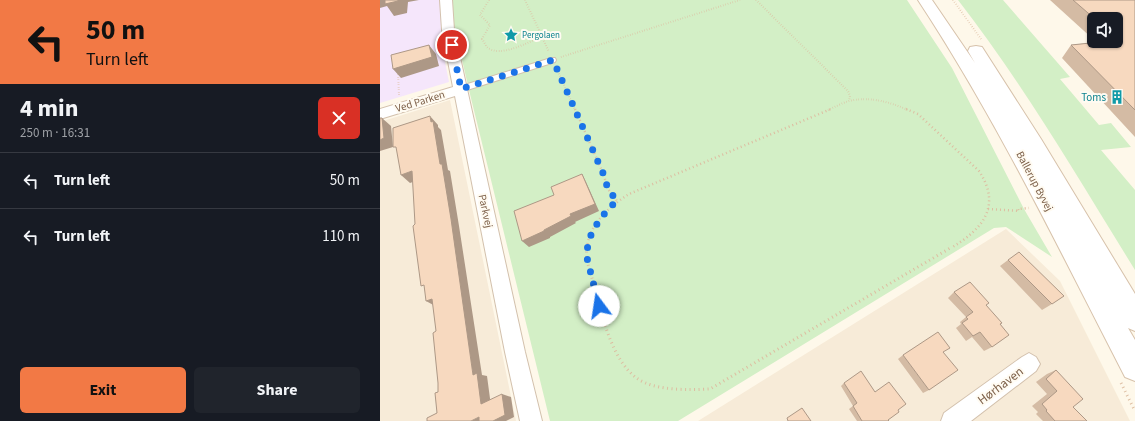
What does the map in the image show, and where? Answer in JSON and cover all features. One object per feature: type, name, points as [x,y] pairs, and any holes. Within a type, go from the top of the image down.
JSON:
[{"type":"main road","name":"Ballerup Byvej","points":[[925,0],[966,61],[1015,145],[1135,367]]},
{"type":"main road","name":"Ballerup Byvej","points":[[940,0],[981,58],[1008,101],[1135,318]]},
{"type":"street","name":"Parkvej","points":[[446,0],[448,30],[515,352],[531,421]]},
{"type":"street","name":"Ved Parken","points":[[380,114],[461,89]]},
{"type":"street","name":"Hørhaven","points":[[952,421],[1029,364]]},
{"type":"lane","points":[[461,89],[553,60]]},
{"type":"path","points":[[489,0],[480,15],[490,25],[482,39],[488,48],[500,51],[511,50],[542,37]]},
{"type":"path","points":[[525,0],[603,173],[608,189],[617,201]]},
{"type":"path","points":[[553,60],[740,0]]},
{"type":"path","points":[[756,0],[848,91],[850,96],[849,101]]},
{"type":"path","points":[[397,66],[400,107]]},
{"type":"path","points":[[880,100],[908,108],[918,114],[979,171],[986,182],[990,199],[988,213],[974,230],[955,245],[710,389],[691,390],[663,387],[638,379],[625,366],[612,341],[599,306],[586,254],[590,237],[598,222],[609,208],[617,201],[629,194],[849,101],[880,100]]},
{"type":"path","points":[[988,209],[1019,211],[1018,209],[1027,208]]},
{"type":"shaded area","points":[[380,0],[440,0],[443,52],[449,82],[380,103]]},
{"type":"shaded area","points":[[450,100],[516,421],[380,421],[380,122]]},
{"type":"shaded area","points":[[1006,229],[1060,281],[1130,421],[698,421]]},
{"type":"green space","points":[[453,0],[907,0],[952,68],[1024,209],[1052,257],[1006,227],[994,228],[678,421],[550,421],[453,21]]},
{"type":"green space","points":[[958,0],[1003,0],[1070,77],[1060,79],[1099,125],[1111,123],[1131,147],[1101,150],[1135,190],[1135,270],[1028,99]]},
{"type":"building","points":[[385,0],[398,0],[398,1],[385,4]]},
{"type":"building","points":[[1073,0],[1135,0],[1135,110],[1071,45],[1087,43],[1087,48],[1123,48],[1123,12],[1087,12]]},
{"type":"building","points":[[429,45],[432,57],[393,69],[391,55]]},
{"type":"building","points":[[430,116],[431,122],[433,121],[440,164],[442,164],[473,375],[477,373],[481,404],[502,394],[505,415],[493,421],[479,421],[479,417],[471,421],[427,421],[427,418],[437,413],[435,393],[438,392],[438,383],[433,333],[436,331],[432,299],[426,301],[424,285],[421,286],[413,226],[415,224],[412,171],[401,175],[396,147],[393,147],[393,128]]},
{"type":"building","points":[[380,118],[382,118],[384,138],[380,140]]},
{"type":"building","points":[[582,174],[595,204],[570,214],[571,216],[522,241],[514,211],[554,195],[551,187]]},
{"type":"building","points":[[1019,252],[1064,296],[1052,304],[1008,260]]},
{"type":"building","points":[[970,282],[989,303],[986,305],[1002,323],[1000,324],[1009,335],[992,347],[980,332],[973,336],[962,323],[968,319],[966,317],[973,312],[954,292]]},
{"type":"building","points":[[938,332],[950,348],[943,352],[958,370],[929,390],[903,355]]},
{"type":"building","points":[[1056,370],[1083,399],[1073,407],[1087,421],[1055,421],[1046,411],[1047,410],[1042,404],[1057,391],[1046,379]]},
{"type":"building","points":[[861,371],[875,392],[889,382],[906,404],[898,410],[899,412],[888,420],[889,421],[862,421],[853,406],[857,403],[844,383]]},
{"type":"building","points":[[802,408],[811,421],[788,421],[787,418]]},
{"type":"place","name":"Pergolaen","points":[[511,35]]},
{"type":"place","name":"Toms","points":[[1117,97]]},
{"type":"route","points":[[452,45],[461,89],[553,60],[603,173],[608,189],[617,201],[609,208],[598,222],[590,237],[586,254],[599,306]]}]
